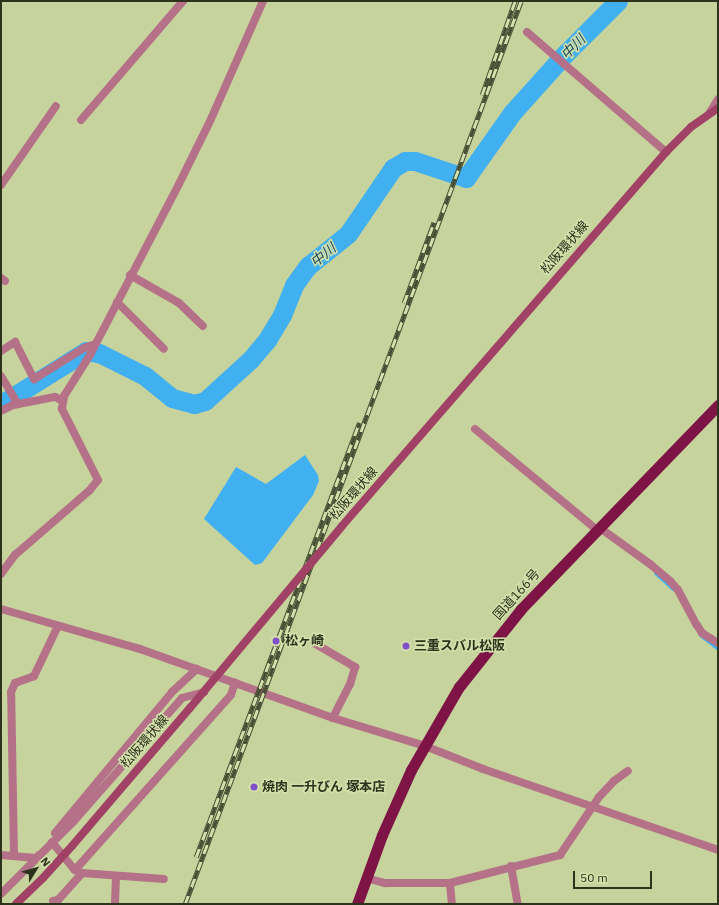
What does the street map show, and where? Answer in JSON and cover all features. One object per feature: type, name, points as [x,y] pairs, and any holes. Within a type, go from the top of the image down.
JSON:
[{"type":"highway","name":"国道166号","points":[[357,904],[395,803],[425,746],[459,687],[516,615],[718,405]]},
{"type":"main road","name":"松阪環状線","points":[[16,904],[53,867],[204,692],[342,526],[666,152],[691,127],[710,112],[718,108]]},
{"type":"street","points":[[81,120],[183,1]]},
{"type":"street","points":[[1,574],[15,555],[89,491],[98,480],[62,409],[63,401],[90,355],[211,119],[263,1]]},
{"type":"street","points":[[527,32],[666,152]]},
{"type":"street","points":[[710,112],[718,99]]},
{"type":"street","points":[[1,185],[56,106]]},
{"type":"street","points":[[130,275],[179,303],[203,326]]},
{"type":"street","points":[[117,302],[164,349]]},
{"type":"street","points":[[1,351],[15,342],[34,379],[84,348],[94,345]]},
{"type":"street","points":[[1,376],[18,404]]},
{"type":"street","points":[[1,411],[18,404],[55,397],[63,401]]},
{"type":"street","points":[[475,429],[598,529],[650,564],[670,581],[678,590],[696,625],[702,633],[718,643]]},
{"type":"street","points":[[1,609],[197,669],[333,718],[425,746],[593,807],[718,850]]},
{"type":"street","points":[[14,856],[11,692],[15,683],[34,676],[58,626]]},
{"type":"street","points":[[314,643],[354,667],[350,684],[333,718]]},
{"type":"street","points":[[36,858],[172,692],[197,669]]},
{"type":"street","points":[[52,901],[58,900],[78,872],[231,695],[235,683]]},
{"type":"street","points":[[1,894],[73,822],[182,698],[204,692]]},
{"type":"street","points":[[366,878],[385,883],[450,883],[511,866],[560,855],[593,807],[614,781],[628,771]]},
{"type":"street","points":[[52,842],[78,872],[116,877],[164,879]]},
{"type":"street","points":[[1,855],[36,858]]},
{"type":"street","points":[[511,866],[518,904]]},
{"type":"street","points":[[114,904],[116,877]]},
{"type":"street","points":[[450,883],[452,904]]},
{"type":"water","points":[[305,455],[318,475],[319,481],[313,495],[262,563],[255,565],[204,519],[236,467],[266,484]]},
{"type":"waterway","name":"中川","points":[[1,404],[86,351],[99,353],[145,376],[172,398],[194,404],[205,401],[251,359],[267,340],[282,315],[294,285],[308,266],[348,234],[393,168],[405,161],[415,161],[466,178],[512,113],[565,54],[618,1]]},
{"type":"waterway","points":[[655,573],[673,589]]},
{"type":"waterway","points":[[700,635],[718,649]]},
{"type":"railway","points":[[482,95],[515,1]]},
{"type":"railway","points":[[185,904],[521,1]]},
{"type":"railway","points":[[404,303],[434,222]]},
{"type":"railway","points":[[196,857],[359,423]]},
{"type":"place","name":"松ヶ崎","points":[[276,641]]},
{"type":"place","name":"三重スバル松阪","points":[[406,646]]},
{"type":"place","name":"焼肉 一升びん 塚本店","points":[[254,787]]}]
